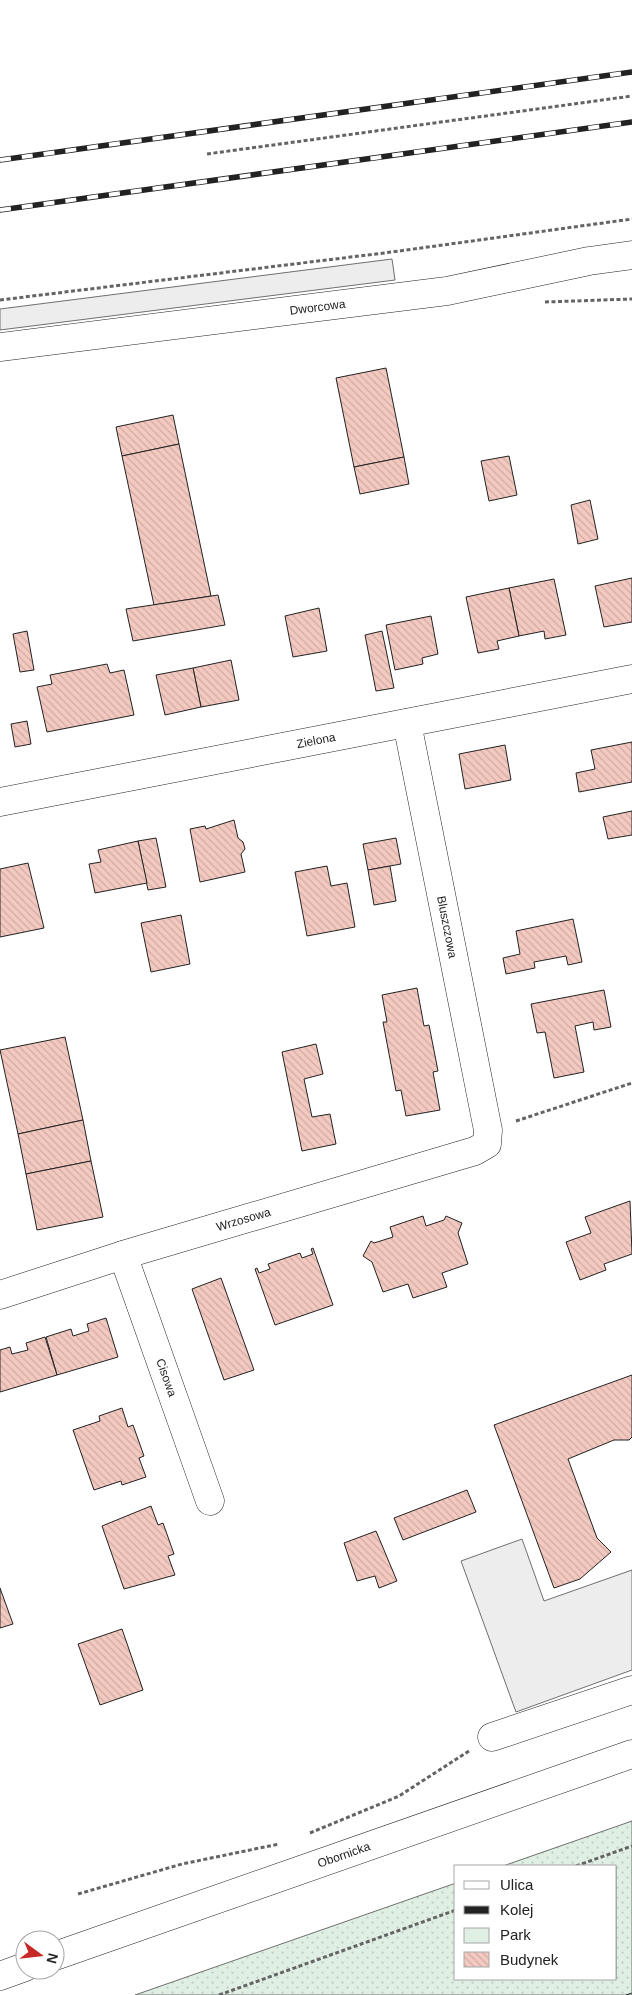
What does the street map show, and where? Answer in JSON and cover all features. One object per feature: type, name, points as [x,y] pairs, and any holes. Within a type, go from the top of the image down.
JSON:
[{"type":"street","name":"Dworcowa","points":[[0,347],[428,294],[589,261],[632,255]]},
{"type":"street","name":"Zielona","points":[[0,802],[632,678]]},
{"type":"street","name":"Bluszczowa","points":[[407,723],[487,1137]]},
{"type":"street","name":"Wrzosowa","points":[[0,1295],[123,1255],[476,1151],[487,1137]]},
{"type":"street","name":"Cisowa","points":[[123,1255],[210,1501]]},
{"type":"street","points":[[492,1737],[632,1690]]},
{"type":"street","name":"Obornicka","points":[[65,1952],[632,1754]]},
{"type":"street","points":[[0,1976],[15,1971]]},
{"type":"path","points":[[207,154],[632,96]]},
{"type":"path","points":[[0,300],[392,252],[632,218]]},
{"type":"path","points":[[487,1137],[632,1083]]},
{"type":"path","points":[[305,1835],[398,1796],[492,1737]]},
{"type":"path","points":[[78,1894],[182,1864],[288,1843]]},
{"type":"path","points":[[579,1865],[632,1846]]},
{"type":"path","points":[[219,1995],[454,1911]]},
{"type":"green space","points":[[632,1821],[632,1995],[135,1995],[454,1884],[454,1980],[617,1980],[617,1865],[506,1865]]},
{"type":"shaded area","points":[[392,259],[395,280],[0,330],[0,309]]},
{"type":"shaded area","points":[[522,1539],[544,1601],[632,1570],[632,1670],[516,1712],[461,1561]]},
{"type":"building","points":[[386,368],[404,457],[354,467],[336,378]]},
{"type":"building","points":[[173,415],[179,444],[122,456],[116,427]]},
{"type":"building","points":[[179,444],[211,596],[154,605],[122,456]]},
{"type":"building","points":[[509,456],[517,495],[489,501],[481,461]]},
{"type":"building","points":[[404,457],[409,484],[360,494],[354,467]]},
{"type":"building","points":[[590,500],[598,539],[578,544],[571,505]]},
{"type":"building","points":[[632,578],[632,622],[604,627],[595,586]]},
{"type":"building","points":[[554,579],[566,635],[545,639],[544,631],[519,636],[509,588]]},
{"type":"building","points":[[509,588],[519,636],[497,641],[499,649],[478,653],[466,597]]},
{"type":"building","points":[[218,595],[225,625],[133,641],[126,609]]},
{"type":"building","points":[[319,608],[327,651],[293,657],[285,616]]},
{"type":"building","points":[[431,616],[438,654],[422,658],[423,664],[395,670],[386,625]]},
{"type":"building","points":[[27,631],[34,670],[20,672],[13,634]]},
{"type":"building","points":[[382,631],[394,688],[376,691],[365,635]]},
{"type":"building","points":[[231,660],[239,700],[201,707],[193,668]]},
{"type":"building","points":[[107,664],[110,673],[124,670],[134,715],[47,732],[37,687],[52,684],[50,675]]},
{"type":"building","points":[[193,668],[201,707],[165,715],[156,675]]},
{"type":"building","points":[[27,721],[31,744],[15,747],[11,724]]},
{"type":"building","points":[[632,742],[632,782],[579,792],[576,773],[595,769],[591,750]]},
{"type":"building","points":[[505,745],[511,780],[465,789],[459,754]]},
{"type":"building","points":[[632,811],[632,835],[608,839],[603,817]]},
{"type":"building","points":[[234,820],[238,838],[243,842],[245,849],[241,854],[245,872],[200,882],[190,829],[205,826],[206,829]]},
{"type":"building","points":[[156,838],[166,887],[148,890],[138,841]]},
{"type":"building","points":[[396,838],[401,864],[368,870],[363,844]]},
{"type":"building","points":[[138,841],[147,883],[95,893],[89,864],[101,862],[98,850]]},
{"type":"building","points":[[28,863],[44,928],[0,937],[0,869]]},
{"type":"building","points":[[327,866],[331,886],[347,883],[355,927],[307,936],[295,872]]},
{"type":"building","points":[[390,866],[396,901],[374,905],[368,870]]},
{"type":"building","points":[[181,915],[190,964],[151,972],[141,923]]},
{"type":"building","points":[[573,919],[582,962],[568,965],[566,956],[534,962],[535,968],[506,974],[503,958],[520,954],[516,931]]},
{"type":"building","points":[[417,988],[424,1026],[429,1025],[438,1071],[433,1072],[440,1110],[406,1116],[401,1090],[396,1091],[383,1022],[387,1022],[382,995]]},
{"type":"building","points":[[604,990],[611,1027],[594,1030],[593,1022],[575,1026],[584,1072],[554,1078],[545,1032],[537,1033],[531,1004]]},
{"type":"building","points":[[65,1037],[83,1120],[18,1134],[0,1050]]},
{"type":"building","points":[[316,1044],[323,1074],[304,1079],[312,1117],[330,1114],[336,1144],[302,1151],[282,1052]]},
{"type":"building","points":[[83,1120],[91,1161],[26,1174],[18,1134]]},
{"type":"building","points":[[91,1161],[103,1217],[37,1230],[26,1174]]},
{"type":"building","points":[[630,1201],[632,1254],[604,1264],[606,1270],[580,1280],[566,1242],[591,1233],[585,1217]]},
{"type":"building","points":[[423,1216],[426,1226],[444,1220],[446,1216],[462,1223],[458,1233],[468,1264],[442,1273],[447,1287],[413,1298],[408,1284],[383,1292],[372,1262],[363,1256],[371,1241],[374,1243],[393,1237],[390,1227]]},
{"type":"building","points":[[313,1248],[333,1305],[275,1325],[255,1269],[257,1268],[259,1273],[270,1269],[268,1264],[300,1253],[302,1258],[313,1254],[311,1249]]},
{"type":"building","points":[[221,1278],[254,1370],[224,1380],[192,1289]]},
{"type":"building","points":[[106,1318],[118,1357],[57,1375],[46,1337],[71,1329],[73,1336],[89,1331],[87,1324]]},
{"type":"building","points":[[45,1337],[57,1375],[0,1392],[0,1350],[10,1347],[12,1354],[28,1350],[26,1343]]},
{"type":"building","points":[[632,1375],[632,1437],[629,1440],[614,1440],[568,1459],[597,1538],[611,1552],[580,1579],[554,1588],[494,1425]]},
{"type":"building","points":[[122,1408],[128,1427],[133,1425],[144,1456],[139,1458],[146,1477],[122,1485],[121,1481],[94,1490],[73,1430],[100,1421],[99,1416]]},
{"type":"building","points":[[467,1490],[476,1512],[403,1540],[394,1518]]},
{"type":"building","points":[[151,1506],[158,1525],[163,1523],[174,1554],[168,1556],[175,1575],[124,1589],[102,1526]]},
{"type":"building","points":[[376,1531],[397,1581],[379,1588],[375,1576],[357,1581],[344,1543]]},
{"type":"building","points":[[0,1588],[13,1624],[0,1628]]},
{"type":"building","points":[[122,1629],[143,1690],[100,1705],[78,1644]]},
{"type":"railway","points":[[0,160],[632,72]]},
{"type":"railway","points":[[0,210],[632,122]]},
{"type":"fence","points":[[626,1995],[632,1993]]}]
